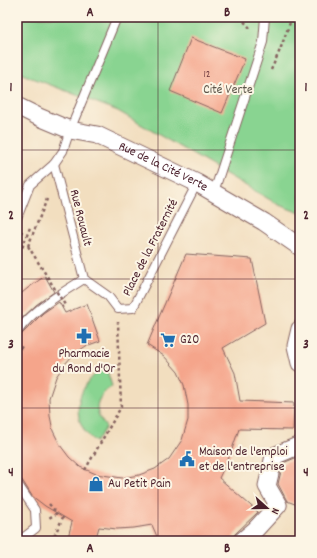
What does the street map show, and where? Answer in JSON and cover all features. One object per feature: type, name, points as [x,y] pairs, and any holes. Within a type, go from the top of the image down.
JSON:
[{"type":"street","name":"Rue de la Cité Verte","points":[[17,106],[70,130],[97,135],[197,183],[264,222],[300,247]]},
{"type":"street","points":[[300,329],[296,346],[300,363]]},
{"type":"street","points":[[242,541],[255,530],[278,505],[267,486],[274,456],[300,445]]},
{"type":"lane","points":[[17,218],[30,185],[54,164],[63,151],[70,130],[117,17]]},
{"type":"lane","points":[[214,192],[263,42],[265,17]]},
{"type":"lane","name":"Rue Rouault","points":[[54,164],[84,279]]},
{"type":"lane","name":"Place de la Fraternité","points":[[118,309],[134,308],[197,183]]},
{"type":"lane","points":[[17,332],[34,313],[84,279],[108,296],[118,309]]},
{"type":"lane","points":[[17,483],[35,510],[36,528],[19,541]]},
{"type":"path","points":[[44,206],[28,246],[64,305],[62,307]]},
{"type":"path","points":[[37,211],[42,213]]},
{"type":"path","points":[[17,246],[22,248],[31,224]]},
{"type":"path","name":"Place de la Fraternité","points":[[85,470],[121,407],[118,309]]},
{"type":"path","points":[[52,541],[63,517]]},
{"type":"green space","name":"Cité Verte","points":[[17,17],[300,17],[300,213],[279,205],[118,111],[17,72]]},
{"type":"green space","points":[[106,367],[112,386],[102,395],[97,405],[99,415],[106,427],[96,442],[81,424],[78,413],[79,402],[82,392],[88,382]]},
{"type":"building","points":[[191,38],[245,59],[222,113],[170,91]]},
{"type":"building","points":[[186,254],[252,259],[265,323],[223,348],[235,373],[240,401],[294,403],[293,430],[239,429],[230,455],[219,478],[258,512],[235,534],[232,541],[159,541],[152,525],[117,529],[99,527],[95,541],[67,541],[72,522],[45,506],[32,496],[22,480],[17,478],[17,337],[21,335],[43,313],[59,302],[65,313],[87,304],[100,341],[86,346],[74,354],[56,377],[49,398],[53,431],[60,445],[69,457],[80,467],[96,474],[122,478],[139,475],[155,469],[169,459],[182,440],[188,420],[188,405],[184,385],[178,372],[164,356],[147,345]]},
{"type":"building","points":[[45,276],[54,292],[36,305],[17,323],[17,297]]},
{"type":"building","points":[[300,456],[300,506],[287,501],[278,484],[283,463]]},
{"type":"place","name":"Pharmacie du Rond d'Or","points":[[84,336]]},
{"type":"place","name":"G20","points":[[168,340]]},
{"type":"place","name":"Maison de l'emploi et de l'entreprise","points":[[187,459]]},
{"type":"place","name":"Au Petit Pain","points":[[96,484]]}]
